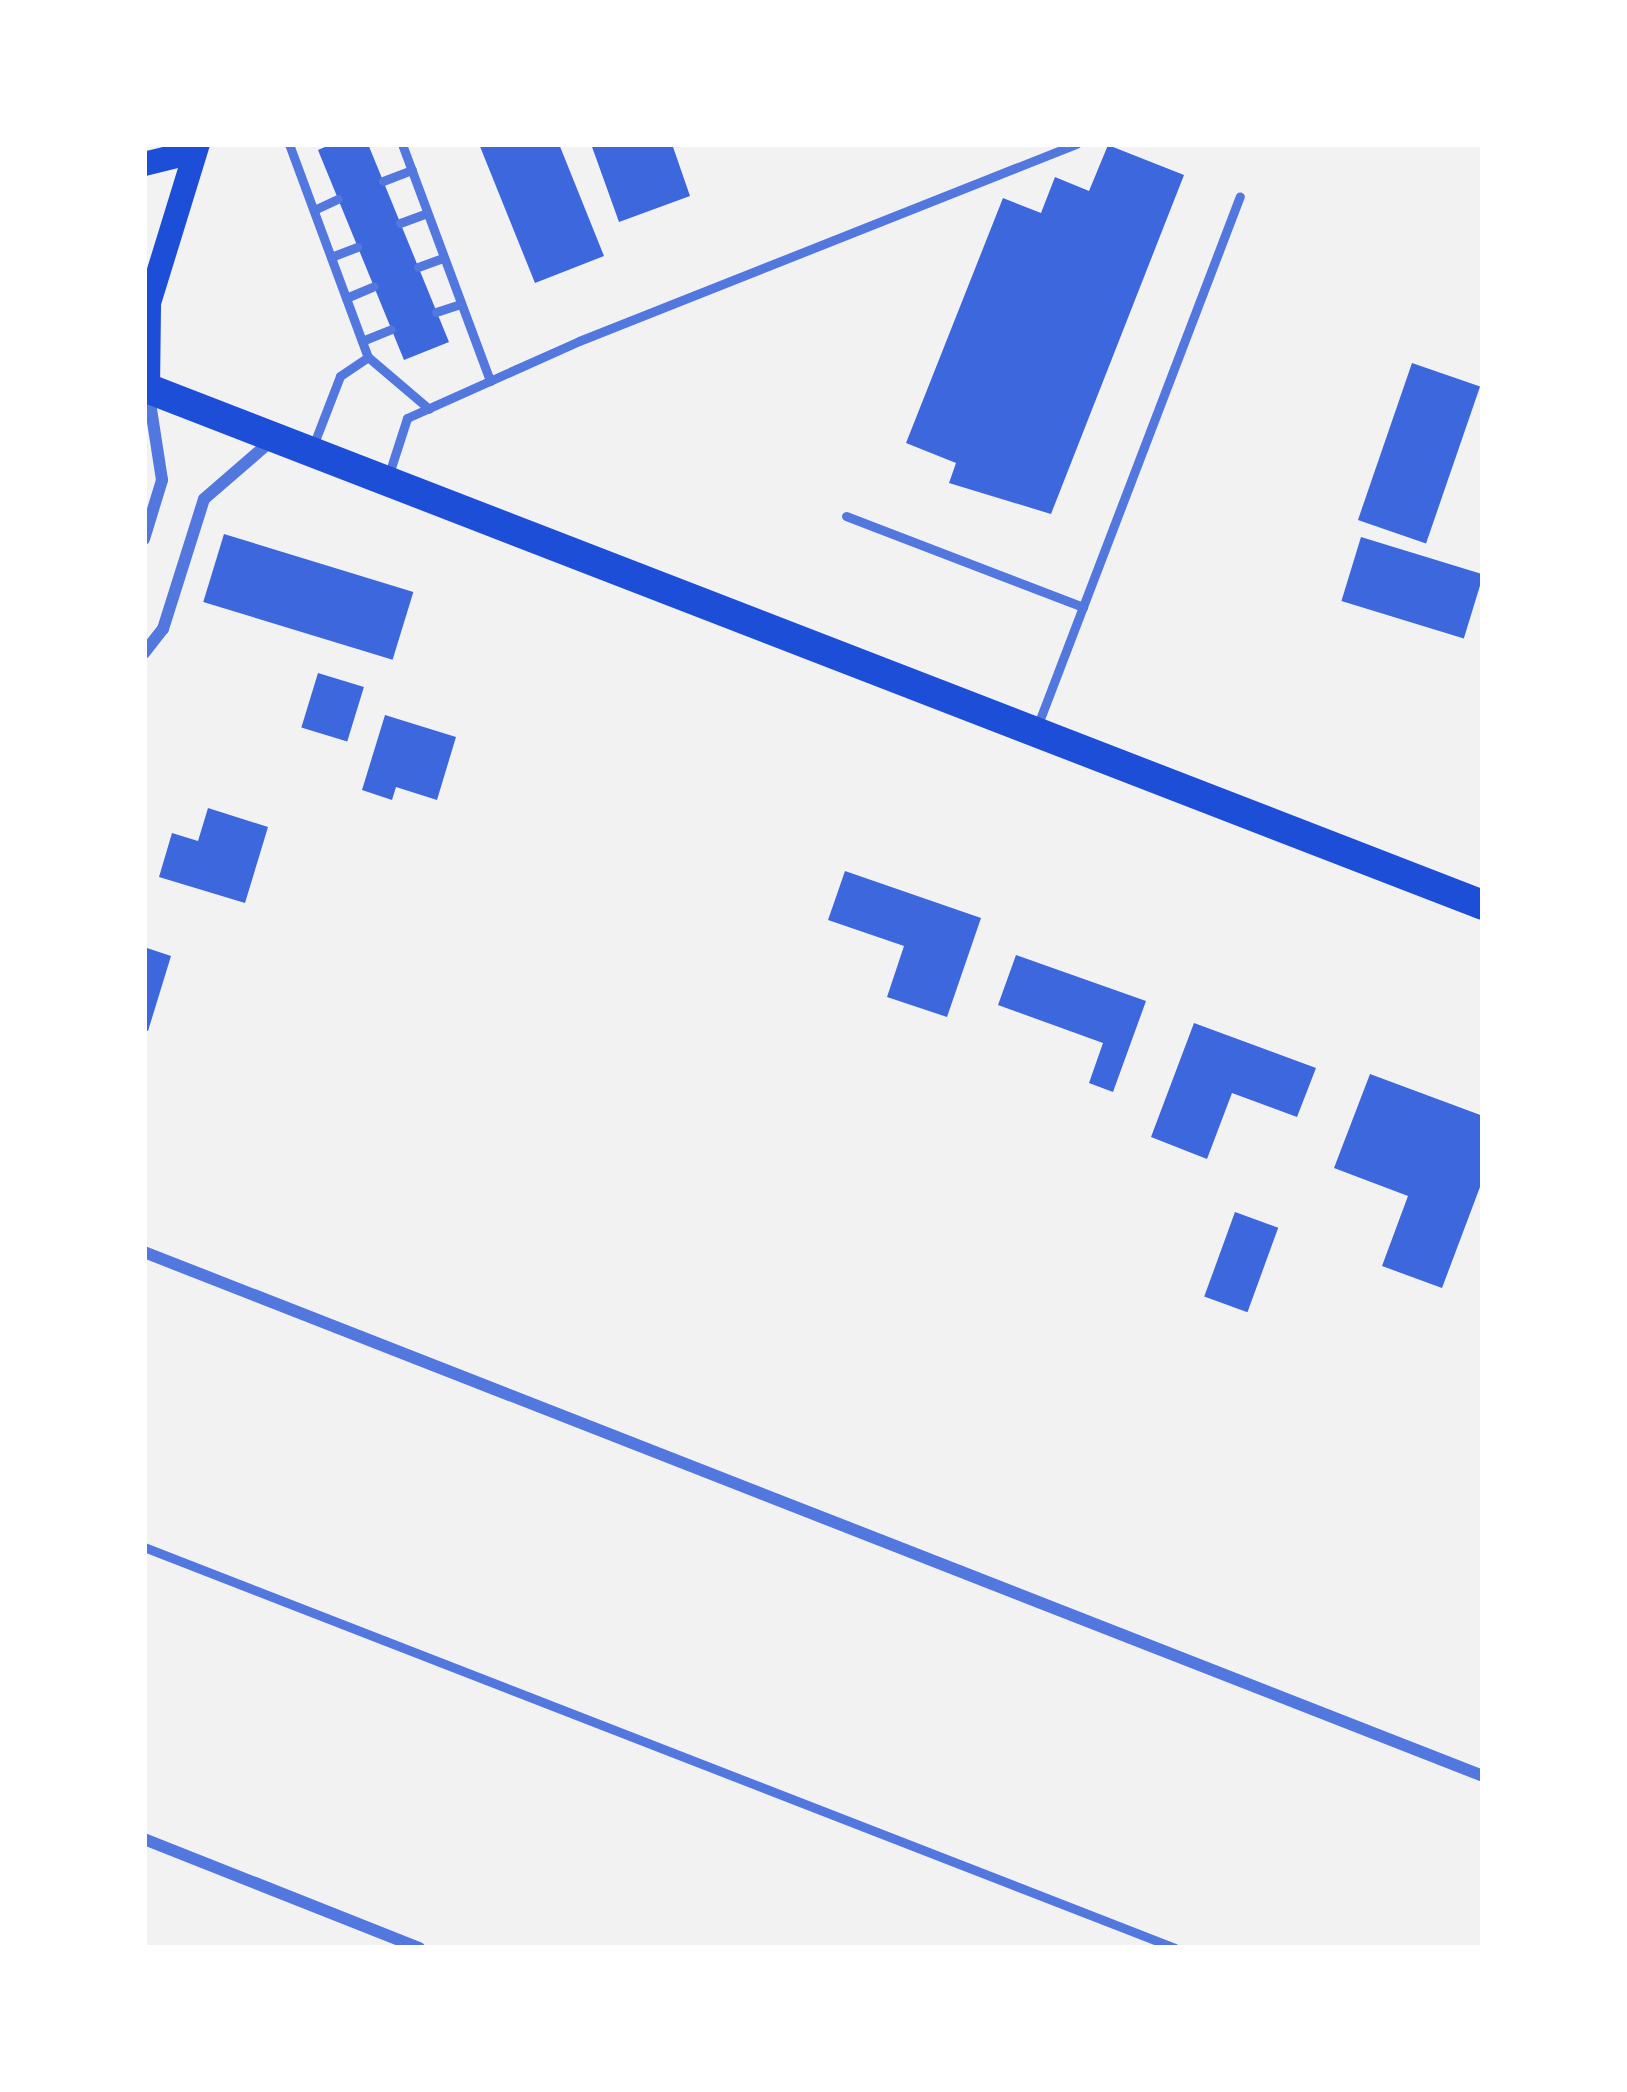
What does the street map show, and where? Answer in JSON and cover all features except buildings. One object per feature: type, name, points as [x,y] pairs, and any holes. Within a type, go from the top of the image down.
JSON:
[{"type":"main road","points":[[144,164],[196,148]]},
{"type":"main road","points":[[196,148],[149,303],[146,388],[1483,905]]},
{"type":"street","points":[[144,539],[162,480],[146,388]]},
{"type":"street","points":[[144,652],[163,629],[204,499],[274,439]]},
{"type":"street","points":[[144,1252],[1483,1776]]},
{"type":"street","points":[[144,1839],[419,1948]]},
{"type":"lane","points":[[290,144],[368,357],[429,409]]},
{"type":"lane","points":[[402,144],[490,381]]},
{"type":"lane","points":[[386,482],[407,418],[1076,144]]},
{"type":"lane","points":[[383,181],[412,170]]},
{"type":"lane","points":[[1036,732],[1240,196]]},
{"type":"lane","points":[[314,210],[338,199]]},
{"type":"lane","points":[[400,223],[428,213]]},
{"type":"lane","points":[[331,257],[358,247]]},
{"type":"lane","points":[[418,267],[443,258]]},
{"type":"lane","points":[[346,298],[374,286]]},
{"type":"lane","points":[[436,312],[460,304]]},
{"type":"lane","points":[[362,341],[391,329]]},
{"type":"lane","points":[[310,453],[340,376],[368,357]]},
{"type":"lane","points":[[846,516],[1083,607]]},
{"type":"lane","points":[[144,1547],[1175,1948]]}]
